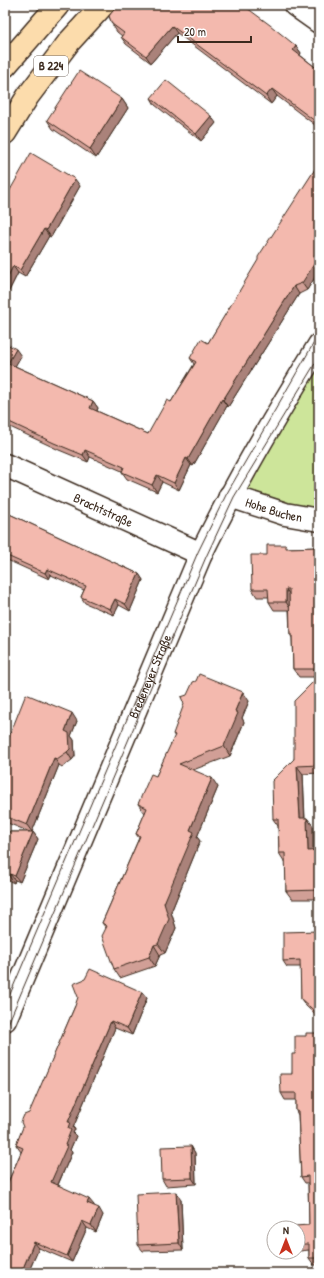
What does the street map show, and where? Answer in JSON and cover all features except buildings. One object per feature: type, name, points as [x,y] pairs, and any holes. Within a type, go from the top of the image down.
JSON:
[{"type":"main road","name":"B 224","points":[[5,66],[58,5]]},
{"type":"main road","name":"B 224","points":[[5,133],[28,96],[70,42],[103,5]]},
{"type":"street","points":[[295,5],[319,22]]},
{"type":"street","name":"Bredeneyer Straße","points":[[5,1020],[202,554],[230,496],[278,412],[319,345]]},
{"type":"street","name":"Brachtstraße","points":[[5,465],[202,554]]},
{"type":"street","name":"Hohe Buchen","points":[[230,496],[285,514],[319,520]]},
{"type":"green space","points":[[319,343],[319,519],[229,495]]},
{"type":"tram line","points":[[5,1006],[198,552],[226,495],[319,334]]},
{"type":"tram line","points":[[5,1031],[206,557],[234,497],[319,357]]}]
